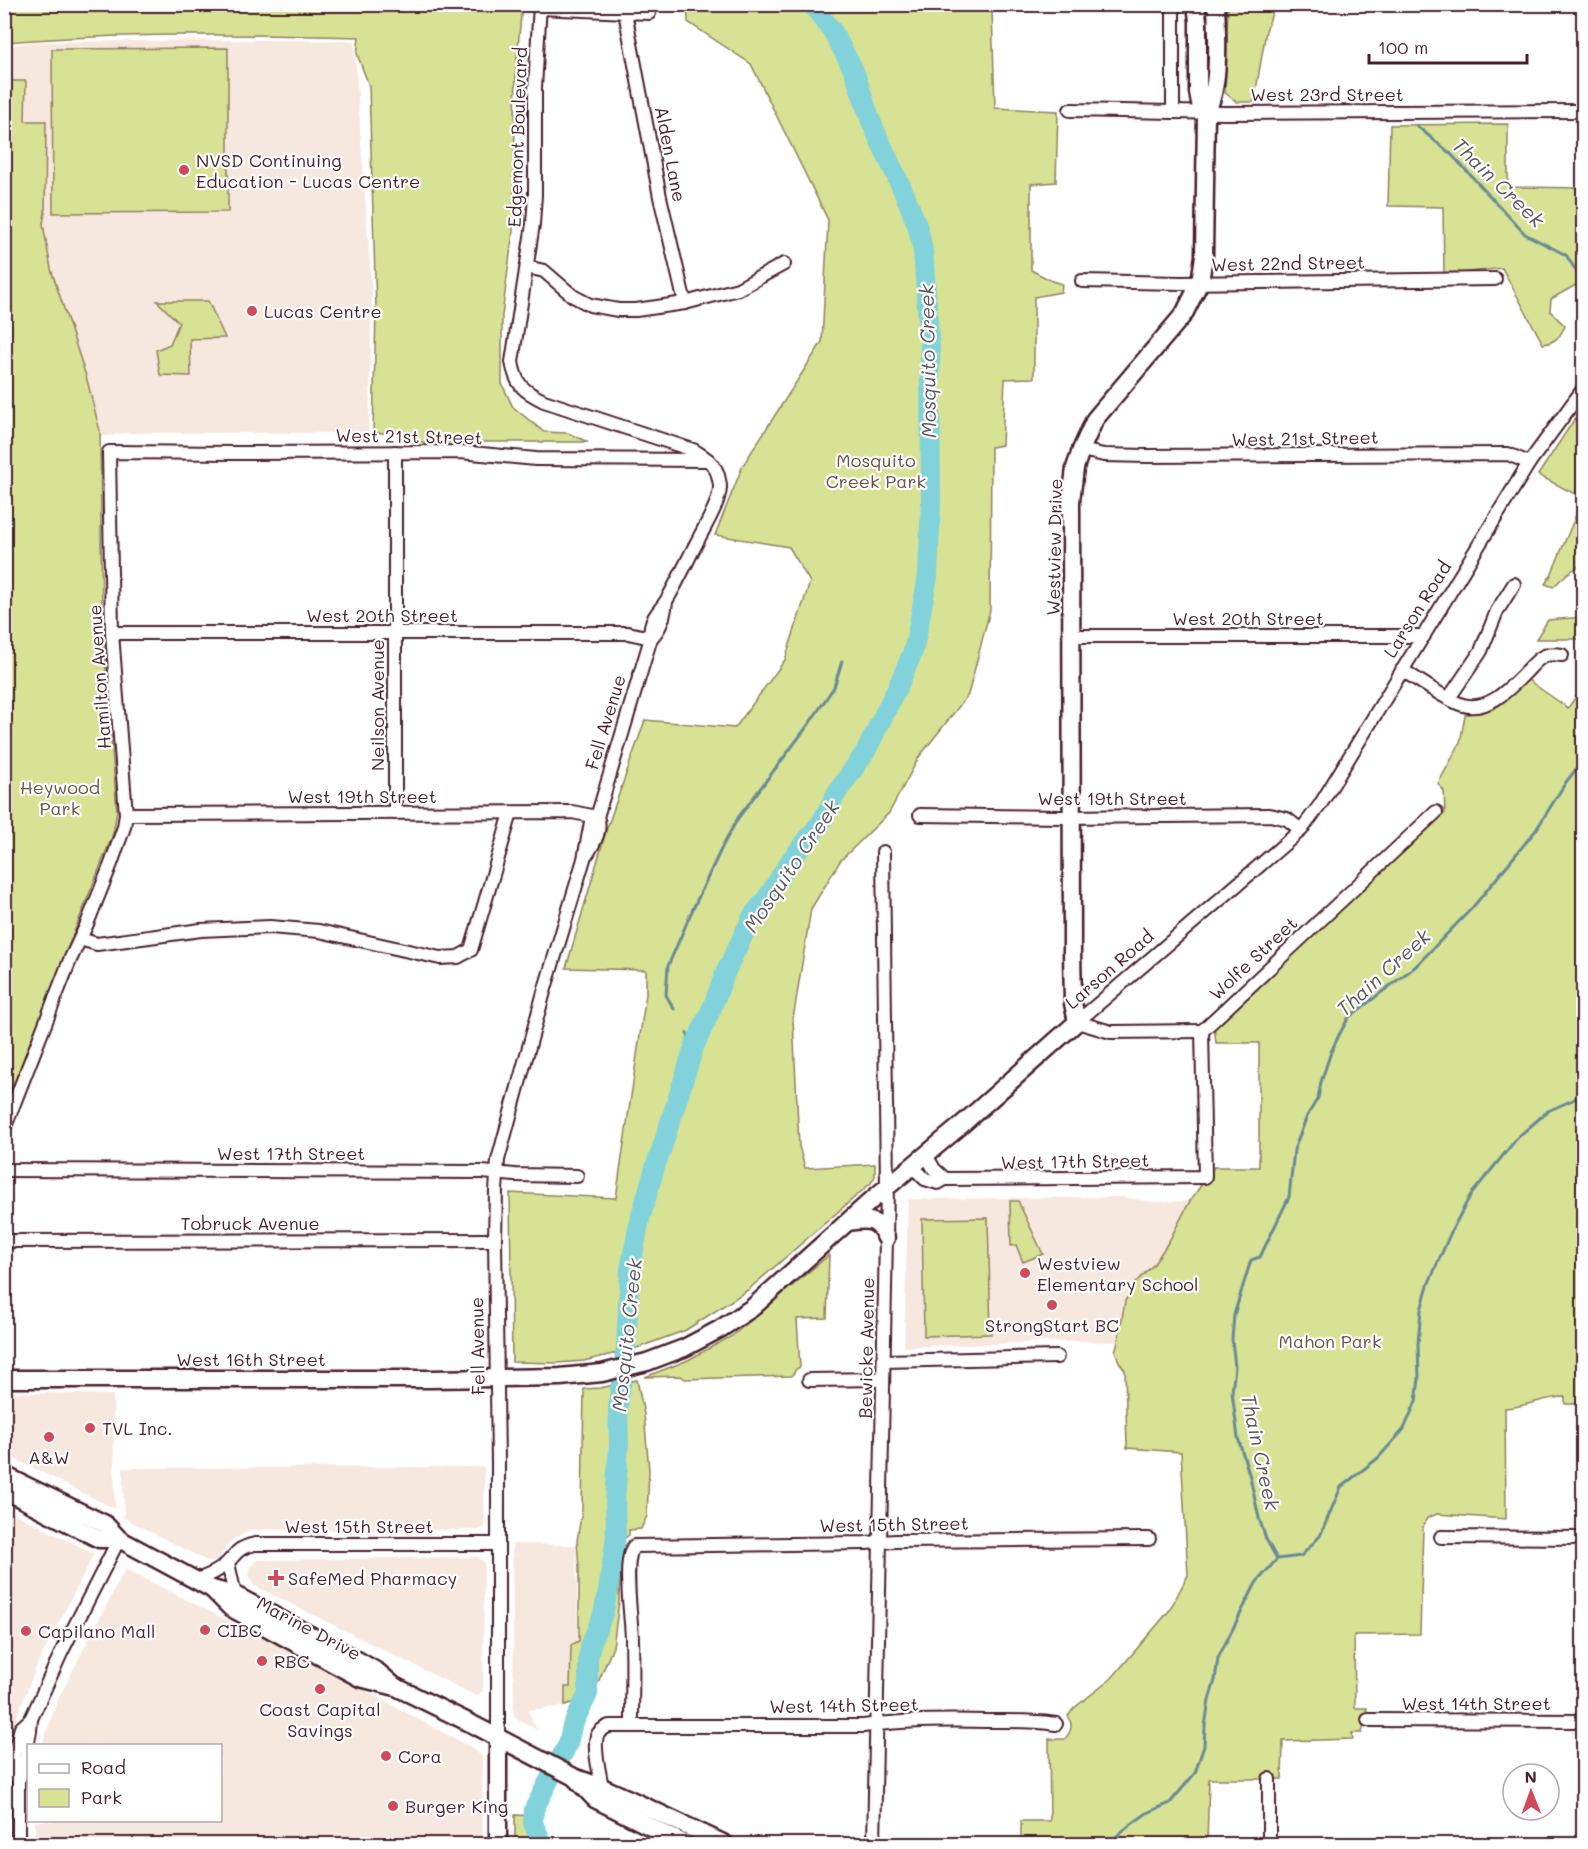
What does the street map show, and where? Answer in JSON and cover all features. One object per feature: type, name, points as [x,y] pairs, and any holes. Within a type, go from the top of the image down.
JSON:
[{"type":"main road","name":"Westview Drive","points":[[1196,4],[1198,92],[1200,103],[1206,113]]},
{"type":"main road","name":"Westview Drive","points":[[1077,1022],[1073,1003],[1071,501],[1075,468],[1095,419],[1184,314],[1200,282],[1204,256],[1206,113],[1212,103],[1216,66],[1216,4]]},
{"type":"main road","name":"Larson Road","points":[[497,1378],[560,1377],[602,1373],[635,1366],[684,1348],[720,1329],[752,1308],[1077,1022]]},
{"type":"main road","points":[[848,1222],[862,1220],[877,1223],[886,1238]]},
{"type":"main road","name":"West 16th Street","points":[[4,1379],[497,1378]]},
{"type":"main road","name":"Marine Drive","points":[[4,1475],[105,1524],[119,1539],[212,1590],[231,1608],[360,1678],[396,1687],[576,1778],[602,1787],[698,1830],[725,1845]]},
{"type":"main road","name":"Marine Drive","points":[[4,1490],[99,1539],[119,1539]]},
{"type":"main road","name":"Marine Drive","points":[[212,1590],[235,1595],[378,1672],[396,1687]]},
{"type":"main road","name":"Fell Avenue","points":[[498,1737],[498,1845]]},
{"type":"main road","name":"Marine Drive","points":[[576,1778],[595,1799],[685,1845]]},
{"type":"street","points":[[1173,4],[1173,112]]},
{"type":"street","points":[[540,6],[649,13]]},
{"type":"street","name":"Edgemont Boulevard","points":[[540,6],[535,88],[535,195],[527,267],[512,362],[514,376],[518,384],[530,394],[544,401],[693,450],[709,460]]},
{"type":"street","name":"Alden Lane","points":[[625,12],[660,197],[685,303]]},
{"type":"street","name":"West 23rd Street","points":[[1070,111],[1206,113],[1584,111]]},
{"type":"street","points":[[527,267],[544,271],[573,296],[590,305],[618,310],[636,310],[685,303],[738,289],[784,264]]},
{"type":"street","name":"West 22nd Street","points":[[1082,281],[1495,279]]},
{"type":"street","name":"Larson Road","points":[[1077,1022],[1300,830],[1320,805],[1529,463],[1584,388]]},
{"type":"street","name":"West 21st Street","points":[[1081,450],[1104,455],[1147,456],[1508,454],[1529,463]]},
{"type":"street","name":"West 21st Street","points":[[109,452],[460,452],[536,459],[709,460]]},
{"type":"street","name":"Hamilton Avenue","points":[[4,1129],[124,827],[126,814],[112,633],[109,452]]},
{"type":"street","name":"Neilson Avenue","points":[[395,452],[395,813]]},
{"type":"street","name":"Fell Avenue","points":[[498,1737],[495,1240],[497,1173],[504,1134],[584,859],[591,822],[597,816],[651,638],[649,629],[656,613],[667,600],[718,498],[719,478],[715,466],[709,460]]},
{"type":"street","points":[[1449,698],[1481,651],[1497,611],[1514,584]]},
{"type":"street","name":"West 20th Street","points":[[112,633],[628,633],[651,638]]},
{"type":"street","name":"West 20th Street","points":[[1072,636],[1424,636]]},
{"type":"street","points":[[1402,670],[1463,705],[1476,706],[1488,703],[1511,687],[1541,657],[1562,655]]},
{"type":"street","name":"West 19th Street","points":[[126,814],[572,812],[597,816]]},
{"type":"street","name":"Wolfe Street","points":[[1202,1031],[1437,812]]},
{"type":"street","points":[[80,939],[97,944],[201,930],[270,927],[319,931],[440,958],[458,957],[471,950],[512,813]]},
{"type":"street","name":"West 19th Street","points":[[920,815],[1073,817],[1270,815],[1287,819],[1300,830]]},
{"type":"street","name":"Bewicke Avenue","points":[[874,1845],[887,1187],[884,852]]},
{"type":"street","points":[[1077,1022],[1111,1032],[1202,1031]]},
{"type":"street","name":"West 17th Street","points":[[912,1166],[925,1179],[938,1183],[945,1179],[1205,1177],[1202,1031]]},
{"type":"street","points":[[926,1155],[934,1169],[945,1179]]},
{"type":"street","name":"West 17th Street","points":[[4,1170],[300,1170],[577,1176]]},
{"type":"street","name":"Tobruck Avenue","points":[[4,1241],[495,1240]]},
{"type":"street","points":[[884,1361],[966,1361],[1057,1357]]},
{"type":"street","points":[[809,1380],[883,1379]]},
{"type":"street","points":[[1441,1537],[1584,1538]]},
{"type":"street","points":[[18,1845],[18,1780],[12,1772],[14,1752],[21,1728],[31,1719],[62,1651],[119,1539]]},
{"type":"street","name":"West 15th Street","points":[[632,1725],[629,1559],[634,1546],[1149,1539]]},
{"type":"street","name":"West 15th Street","points":[[195,1581],[219,1570],[235,1553],[255,1544],[498,1544]]},
{"type":"street","points":[[228,1563],[235,1595]]},
{"type":"street","name":"West 14th Street","points":[[602,1787],[597,1764],[597,1736],[602,1729],[609,1726],[864,1726],[889,1722],[958,1720],[1040,1721],[1056,1724]]},
{"type":"street","name":"West 14th Street","points":[[1368,1720],[1584,1721]]},
{"type":"street","points":[[1269,1779],[1269,1845]]},
{"type":"shaded area","name":"NVSD Continuing Education - Lucas Centre","points":[[354,41],[372,294],[369,433],[127,433],[21,448],[4,426],[4,47],[30,42]]},
{"type":"shaded area","name":"Westview Elementary School","points":[[1122,1197],[1153,1202],[1190,1201],[1169,1241],[1125,1301],[1118,1342],[1077,1341],[904,1347],[908,1199]]},
{"type":"shaded area","points":[[5,1392],[113,1395],[115,1509],[5,1454]]},
{"type":"shaded area","points":[[484,1467],[485,1527],[478,1530],[250,1530],[230,1542],[217,1561],[209,1562],[124,1518],[123,1468]]},
{"type":"shaded area","points":[[4,1508],[94,1554],[37,1665],[11,1732],[6,1760],[6,1844],[4,1844]]},
{"type":"shaded area","points":[[512,1544],[576,1545],[578,1644],[572,1688],[567,1690],[567,1706],[528,1710],[537,1730],[518,1720],[514,1715]]},
{"type":"shaded area","points":[[478,1557],[484,1562],[483,1691],[476,1696],[253,1585],[249,1575],[251,1566],[257,1560]]},
{"type":"shaded area","points":[[125,1569],[338,1676],[474,1749],[482,1757],[483,1844],[35,1844],[35,1822],[222,1822],[222,1744],[42,1744],[58,1699]]},
{"type":"green space","points":[[5,4],[522,5],[516,68],[513,231],[502,316],[502,384],[513,407],[544,432],[568,433],[588,442],[408,442],[406,433],[373,433],[376,310],[369,86],[357,54],[359,37],[182,35],[5,42]]},
{"type":"green space","name":"Mosquito Creek Park","points":[[981,4],[992,10],[995,108],[1058,111],[1056,182],[1031,184],[1031,270],[1062,284],[1061,292],[1034,297],[1034,378],[1005,379],[1002,445],[991,447],[990,610],[968,695],[919,757],[889,813],[840,861],[811,909],[793,1019],[799,1146],[805,1168],[875,1164],[875,1176],[871,1183],[748,1290],[686,1330],[637,1348],[584,1361],[512,1362],[510,1193],[616,1198],[646,994],[646,970],[566,968],[607,828],[645,720],[735,728],[785,660],[810,582],[789,547],[715,535],[743,465],[822,342],[828,220],[751,64],[688,22],[687,5]]},
{"type":"green space","points":[[1228,5],[1275,5],[1266,31],[1254,102],[1237,102],[1225,93]]},
{"type":"green space","points":[[228,48],[228,212],[53,213],[52,49]]},
{"type":"green space","name":"Heywood Park","points":[[5,81],[26,81],[25,121],[46,121],[43,224],[51,269],[86,376],[100,431],[102,624],[117,811],[113,834],[5,1106]]},
{"type":"green space","points":[[1508,124],[1508,187],[1583,188],[1583,281],[1551,299],[1550,311],[1565,326],[1557,338],[1543,344],[1502,268],[1444,275],[1443,207],[1388,206],[1390,125]]},
{"type":"green space","points":[[157,301],[208,301],[225,338],[190,339],[191,376],[160,375],[156,350],[170,344],[179,323]]},
{"type":"green space","points":[[1583,406],[1583,498],[1538,475]]},
{"type":"green space","points":[[1583,498],[1583,569],[1579,566],[1553,587],[1545,584],[1551,575]]},
{"type":"green space","points":[[1583,617],[1583,639],[1536,639],[1548,620]]},
{"type":"green space","name":"Mahon Park","points":[[1528,680],[1568,708],[1583,686],[1583,1404],[1565,1404],[1565,1397],[1505,1408],[1506,1519],[1437,1514],[1427,1518],[1423,1527],[1420,1634],[1354,1635],[1355,1708],[1367,1708],[1362,1733],[1352,1733],[1353,1739],[1283,1741],[1282,1779],[1209,1779],[1207,1844],[1021,1844],[1021,1821],[1050,1821],[1049,1739],[1065,1739],[1071,1727],[1068,1716],[1074,1708],[1111,1679],[1169,1611],[1188,1575],[1181,1452],[1127,1448],[1125,1370],[1115,1351],[1125,1301],[1136,1282],[1154,1264],[1190,1201],[1214,1167],[1259,1167],[1259,1043],[1216,1043],[1214,1026],[1445,813],[1444,791],[1438,784],[1460,743],[1465,715],[1494,707]]},
{"type":"green space","points":[[1010,1201],[1018,1201],[1043,1254],[1023,1262],[1016,1245],[1011,1246]]},
{"type":"green space","points":[[988,1218],[991,1334],[924,1336],[922,1219]]},
{"type":"green space","points":[[829,1255],[827,1318],[797,1319],[800,1367],[792,1376],[685,1379],[681,1376],[645,1377],[686,1361],[732,1336]]},
{"type":"green space","points":[[637,1380],[644,1414],[649,1470],[647,1516],[641,1529],[629,1530],[629,1535],[620,1546],[619,1601],[613,1647],[592,1697],[565,1705],[565,1687],[570,1687],[571,1645],[579,1641],[577,1541],[582,1510],[584,1389]]},
{"type":"green space","points":[[515,1815],[536,1816],[536,1844],[515,1844]]},
{"type":"waterway","name":"Mosquito Creek","points":[[539,1844],[539,1836],[533,1823],[534,1809],[568,1744],[572,1726],[588,1694],[588,1658],[603,1614],[609,1586],[616,1535],[618,1406],[626,1347],[630,1269],[640,1219],[656,1164],[694,1047],[753,915],[767,898],[790,861],[822,821],[836,794],[866,751],[898,686],[912,654],[928,576],[931,503],[930,349],[923,250],[918,228],[872,124],[854,71],[833,32],[812,4]]},
{"type":"waterway","name":"Thain Creek","points":[[1417,126],[1451,154],[1525,234],[1566,255],[1584,283]]},
{"type":"waterway","points":[[674,1009],[666,995],[668,966],[724,843],[738,818],[834,687],[842,661]]},
{"type":"waterway","name":"Thain Creek","points":[[1277,1559],[1266,1539],[1259,1518],[1238,1438],[1232,1392],[1235,1367],[1232,1339],[1234,1315],[1251,1260],[1260,1257],[1289,1197],[1294,1150],[1307,1116],[1318,1098],[1331,1052],[1349,1017],[1416,966],[1473,907],[1536,830],[1566,782],[1584,759]]},
{"type":"waterway","points":[[687,1033],[694,1047]]},
{"type":"waterway","points":[[1277,1559],[1301,1556],[1320,1536],[1341,1487],[1378,1458],[1404,1429],[1416,1401],[1421,1310],[1428,1285],[1451,1232],[1470,1196],[1518,1137],[1548,1111],[1575,1099],[1584,1077]]},
{"type":"waterway","name":"Thain Creek","points":[[1107,1844],[1147,1813],[1170,1803],[1195,1773],[1204,1746],[1209,1700],[1218,1658],[1256,1583],[1277,1559]]},
{"type":"place","name":"NVSD Continuing Education - Lucas Centre","points":[[184,170]]},
{"type":"place","name":"Lucas Centre","points":[[252,311]]},
{"type":"place","name":"Westview Elementary School","points":[[1025,1273]]},
{"type":"place","name":"StrongStart BC","points":[[1052,1305]]},
{"type":"place","name":"TVL Inc.","points":[[90,1428]]},
{"type":"place","name":"A&W","points":[[49,1437]]},
{"type":"place","name":"SafeMed Pharmacy","points":[[276,1578]]},
{"type":"place","name":"CIBC","points":[[205,1630]]},
{"type":"place","name":"Capilano Mall","points":[[26,1631]]},
{"type":"place","name":"RBC","points":[[262,1661]]},
{"type":"place","name":"Coast Capital Savings","points":[[320,1689]]},
{"type":"place","name":"Cora","points":[[386,1756]]},
{"type":"place","name":"Burger King","points":[[393,1806]]}]
